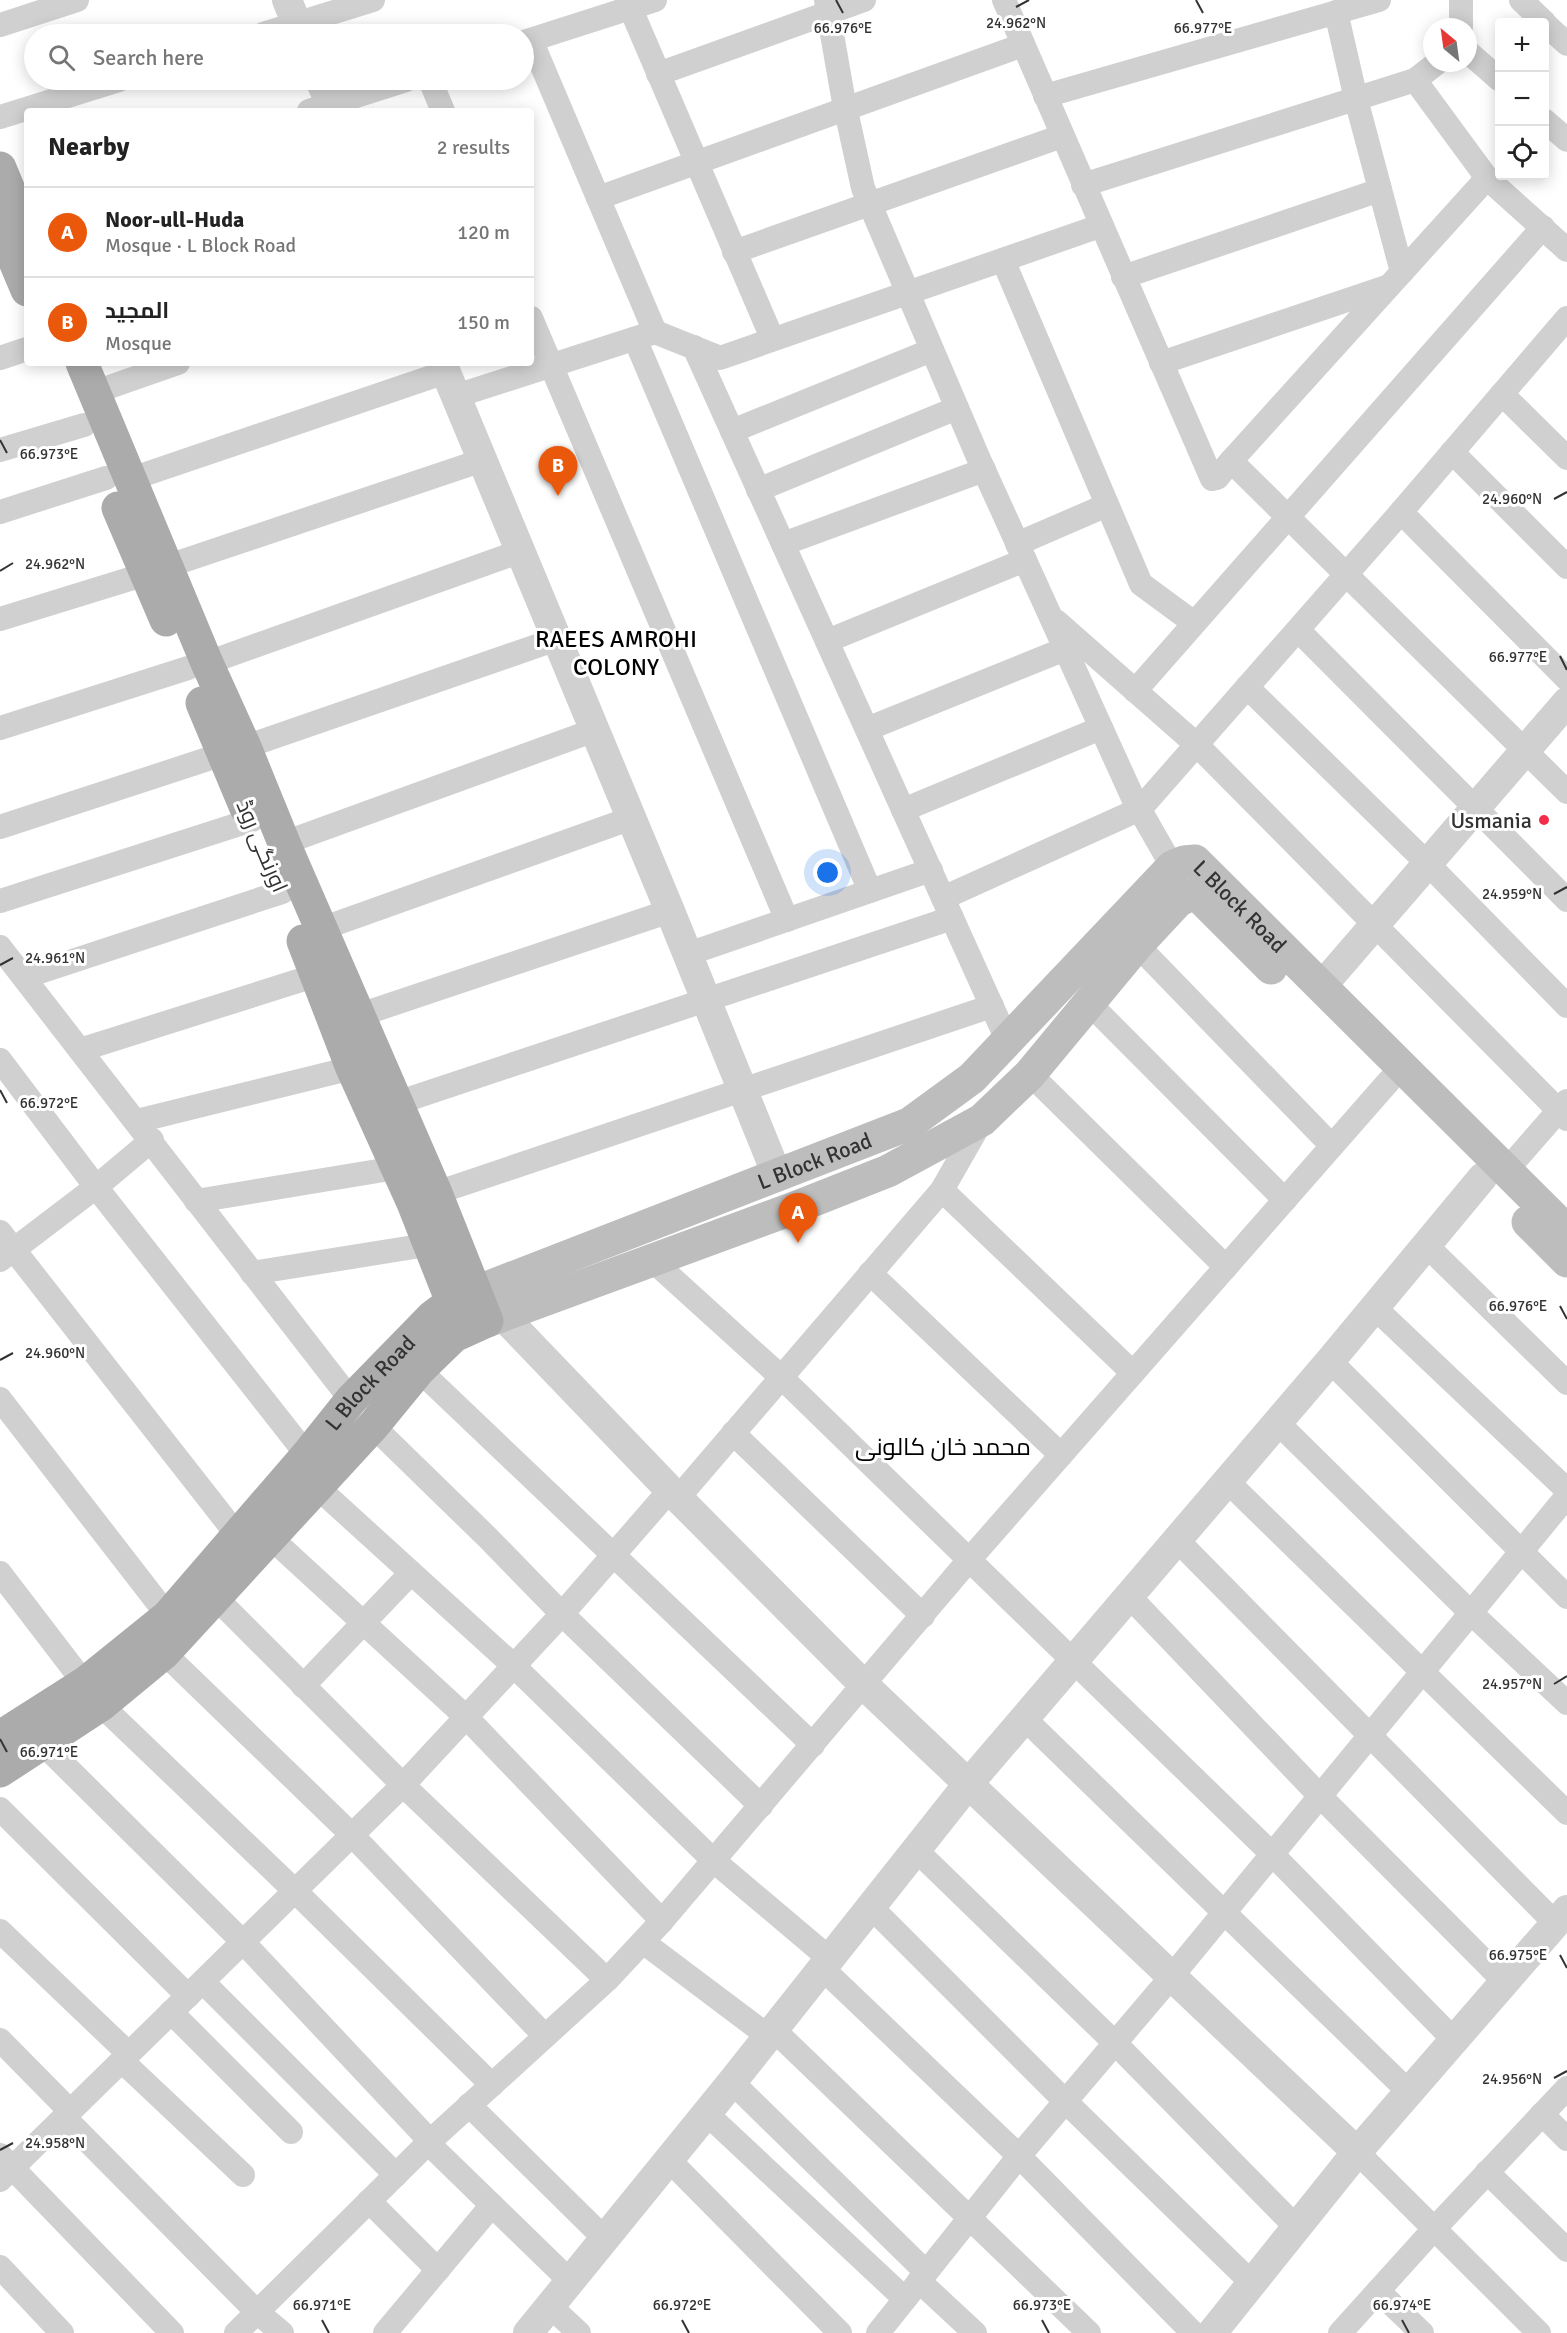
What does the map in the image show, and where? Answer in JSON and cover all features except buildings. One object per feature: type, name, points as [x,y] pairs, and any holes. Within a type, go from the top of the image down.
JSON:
[{"type":"main road","points":[[0,168],[24,277]]},
{"type":"main road","name":"اورنگی روڈ","points":[[59,366],[84,425],[118,479]]},
{"type":"main road","name":"اورنگی روڈ","points":[[88,378],[118,479],[234,751],[284,843],[321,929],[347,1019],[352,1068],[396,1168],[442,1243],[476,1311]]},
{"type":"main road","name":"اورنگی روڈ","points":[[234,751],[252,820],[317,975],[347,1019],[397,1103],[436,1193],[442,1243]]},
{"type":"main road","name":"L Block Road","points":[[0,1771],[42,1743],[168,1616],[307,1455],[351,1400],[432,1317],[476,1311],[652,1260],[888,1171],[982,1120],[1030,1074],[1137,945],[1178,902],[1184,862],[1195,861],[1204,867],[1321,987],[1494,1175],[1567,1261]]},
{"type":"main road","name":"L Block Road","points":[[0,1737],[93,1694],[164,1653],[373,1426],[419,1370],[476,1311],[777,1175],[909,1124],[972,1078],[1180,881]]},
{"type":"main road","name":"L Block Road","points":[[1180,881],[1199,896],[1389,1082],[1494,1175],[1567,1231]]},
{"type":"street","points":[[0,26],[77,0]]},
{"type":"street","points":[[295,20],[373,0]]},
{"type":"street","points":[[534,38],[628,4],[655,0]]},
{"type":"street","points":[[658,74],[827,6],[864,0]]},
{"type":"street","points":[[1004,0],[1100,226],[1212,479],[1218,476],[1487,178]]},
{"type":"street","points":[[1045,96],[1380,0]]},
{"type":"street","points":[[1461,0],[1461,18]]},
{"type":"street","points":[[1521,0],[1539,18]]},
{"type":"street","points":[[628,4],[771,338]]},
{"type":"street","points":[[827,6],[845,109],[863,188],[984,470],[1101,728],[1140,809],[1180,881]]},
{"type":"street","points":[[1336,12],[1380,190],[1395,279]]},
{"type":"street","points":[[1549,28],[1567,44]]},
{"type":"street","points":[[598,198],[1023,45]]},
{"type":"street","points":[[534,56],[598,198],[645,335],[870,891]]},
{"type":"street","points":[[1477,60],[1495,76]]},
{"type":"street","points":[[1083,185],[1415,80],[1425,72]]},
{"type":"street","points":[[1415,80],[1487,178],[1567,250]]},
{"type":"street","points":[[29,108],[87,90]]},
{"type":"street","points":[[324,101],[367,90]]},
{"type":"street","points":[[434,90],[442,108]]},
{"type":"street","points":[[0,117],[24,110]]},
{"type":"street","points":[[1549,124],[1567,140]]},
{"type":"street","points":[[734,252],[1062,136]]},
{"type":"street","points":[[1123,277],[1380,190]]},
{"type":"street","points":[[0,513],[448,377],[551,365],[645,335],[694,347],[720,358],[771,338],[908,294],[1100,226]]},
{"type":"street","points":[[1135,691],[1543,227]]},
{"type":"street","points":[[1003,260],[1141,584],[1194,623]]},
{"type":"street","points":[[1161,363],[1395,279]]},
{"type":"street","points":[[534,325],[787,920]]},
{"type":"street","points":[[397,1103],[706,1000],[948,908],[1140,809],[1502,394],[1562,334]]},
{"type":"street","points":[[694,347],[1008,1042]]},
{"type":"street","points":[[0,358],[24,350]]},
{"type":"street","points":[[732,431],[932,350]]},
{"type":"street","points":[[88,378],[160,366]]},
{"type":"street","points":[[448,377],[632,818],[777,1175]]},
{"type":"street","points":[[1502,394],[1567,458]]},
{"type":"street","points":[[758,490],[957,408]]},
{"type":"street","points":[[0,450],[84,425]]},
{"type":"street","points":[[1452,452],[1567,567]]},
{"type":"street","points":[[0,619],[157,570],[483,460]]},
{"type":"street","points":[[1231,461],[1567,792]]},
{"type":"street","points":[[783,544],[984,470]]},
{"type":"street","points":[[827,641],[1021,552],[1107,505]]},
{"type":"street","points":[[1401,512],[1567,679]]},
{"type":"street","points":[[0,728],[198,665],[521,551]]},
{"type":"street","points":[[528,2333],[732,2082],[969,1783],[1025,1719],[1072,1660],[1178,1540],[1426,1245],[1494,1175],[1564,1110],[1197,745],[1050,615]]},
{"type":"street","points":[[1298,630],[1567,900]]},
{"type":"street","points":[[0,827],[234,751],[557,639]]},
{"type":"street","points":[[867,729],[1065,649]]},
{"type":"street","points":[[1247,687],[1428,864],[1567,1006]]},
{"type":"street","points":[[1321,987],[1567,702]]},
{"type":"street","points":[[903,810],[1101,728]]},
{"type":"street","points":[[284,843],[595,730]]},
{"type":"street","points":[[321,929],[632,818]]},
{"type":"street","points":[[0,901],[252,820]]},
{"type":"street","points":[[688,954],[931,870]]},
{"type":"street","points":[[24,978],[282,892]]},
{"type":"street","points":[[347,1019],[670,911]]},
{"type":"street","points":[[1137,945],[1332,1146]]},
{"type":"street","points":[[0,947],[152,1140],[196,1201],[351,1400]]},
{"type":"street","points":[[80,1050],[317,975]]},
{"type":"street","points":[[1090,1004],[1285,1200]]},
{"type":"street","points":[[436,1193],[992,1006]]},
{"type":"street","points":[[0,1060],[96,1187],[307,1455]]},
{"type":"street","points":[[137,1121],[352,1068]]},
{"type":"street","points":[[1030,1074],[1226,1267]]},
{"type":"street","points":[[236,2333],[429,2142],[607,1980],[643,1942],[969,1560],[1389,1082]]},
{"type":"street","points":[[172,2333],[4,2168],[67,2114],[403,1785],[562,1614],[613,1555],[733,1433],[942,1190],[982,1120]]},
{"type":"street","points":[[152,1140],[96,1187],[5,1247],[238,1536]]},
{"type":"street","points":[[196,1201],[396,1168]]},
{"type":"street","points":[[942,1190],[1133,1372]]},
{"type":"street","points":[[252,1273],[442,1243]]},
{"type":"street","points":[[1426,1245],[1567,1383]]},
{"type":"street","points":[[652,1260],[781,1377],[1272,1854],[1454,2040]]},
{"type":"street","points":[[870,1274],[1061,1455]]},
{"type":"street","points":[[1374,1307],[1567,1490]]},
{"type":"street","points":[[476,1311],[674,1494],[864,1685],[1357,2152],[1539,2333]]},
{"type":"street","points":[[1330,1361],[1567,1598]]},
{"type":"street","points":[[419,1370],[813,1745]]},
{"type":"street","points":[[0,1399],[168,1616]]},
{"type":"street","points":[[1277,1422],[1471,1613],[1567,1703]]},
{"type":"street","points":[[373,1426],[562,1614],[761,1806]]},
{"type":"street","points":[[733,1433],[923,1616]]},
{"type":"street","points":[[1227,1481],[1567,1814]]},
{"type":"street","points":[[317,1487],[514,1666],[714,1861],[826,1963],[1193,2333]]},
{"type":"street","points":[[878,2333],[1019,2156],[1172,1976],[1567,1496]]},
{"type":"street","points":[[271,1538],[466,1717],[662,1921]]},
{"type":"street","points":[[1178,1540],[1370,1737],[1561,1917],[1357,2152],[1212,2333]]},
{"type":"street","points":[[0,1573],[93,1694],[492,2085]]},
{"type":"street","points":[[303,1686],[411,1573]]},
{"type":"street","points":[[1128,1595],[1320,1796],[1505,1982]]},
{"type":"street","points":[[216,1598],[403,1785],[607,1980]]},
{"type":"street","points":[[164,1653],[352,1835],[545,2036]]},
{"type":"street","points":[[1025,1719],[1408,2092]]},
{"type":"street","points":[[42,1743],[243,1942],[429,2142],[570,2281]]},
{"type":"street","points":[[0,1809],[187,1997],[396,2175]]},
{"type":"street","points":[[916,1850],[1115,2043],[1296,2227]]},
{"type":"street","points":[[871,1906],[1065,2101],[1252,2283]]},
{"type":"street","points":[[0,1931],[243,2175]]},
{"type":"street","points":[[643,1942],[771,2033],[1089,2333]]},
{"type":"street","points":[[187,1997],[291,2132]]},
{"type":"street","points":[[0,2040],[67,2114],[257,2312],[282,2333]]},
{"type":"street","points":[[732,2082],[917,2284]]},
{"type":"street","points":[[1340,2333],[1567,2088]]},
{"type":"street","points":[[469,2105],[605,2239]]},
{"type":"street","points":[[706,2114],[975,2333]]},
{"type":"street","points":[[1542,2114],[1567,2139]]},
{"type":"street","points":[[669,2160],[840,2333]]},
{"type":"street","points":[[1487,2172],[1567,2250]]},
{"type":"street","points":[[369,2201],[438,2270]]},
{"type":"street","points":[[385,2333],[492,2205]]},
{"type":"street","points":[[0,2267],[62,2333]]},
{"type":"street","points":[[1378,2291],[1422,2333]]},
{"type":"street","points":[[550,2306],[579,2333]]},
{"type":"place","name":"المجید","points":[[558,496]]},
{"type":"place","name":"Usmania","points":[[1544,820]]},
{"type":"place","name":"Noor-ull-Huda","points":[[798,1243]]},
{"type":"district","name":"RAEES AMROHI COLONY","points":[[616,653]]},
{"type":"district","name":"محمد خان کالونی","points":[[943,1447]]}]
